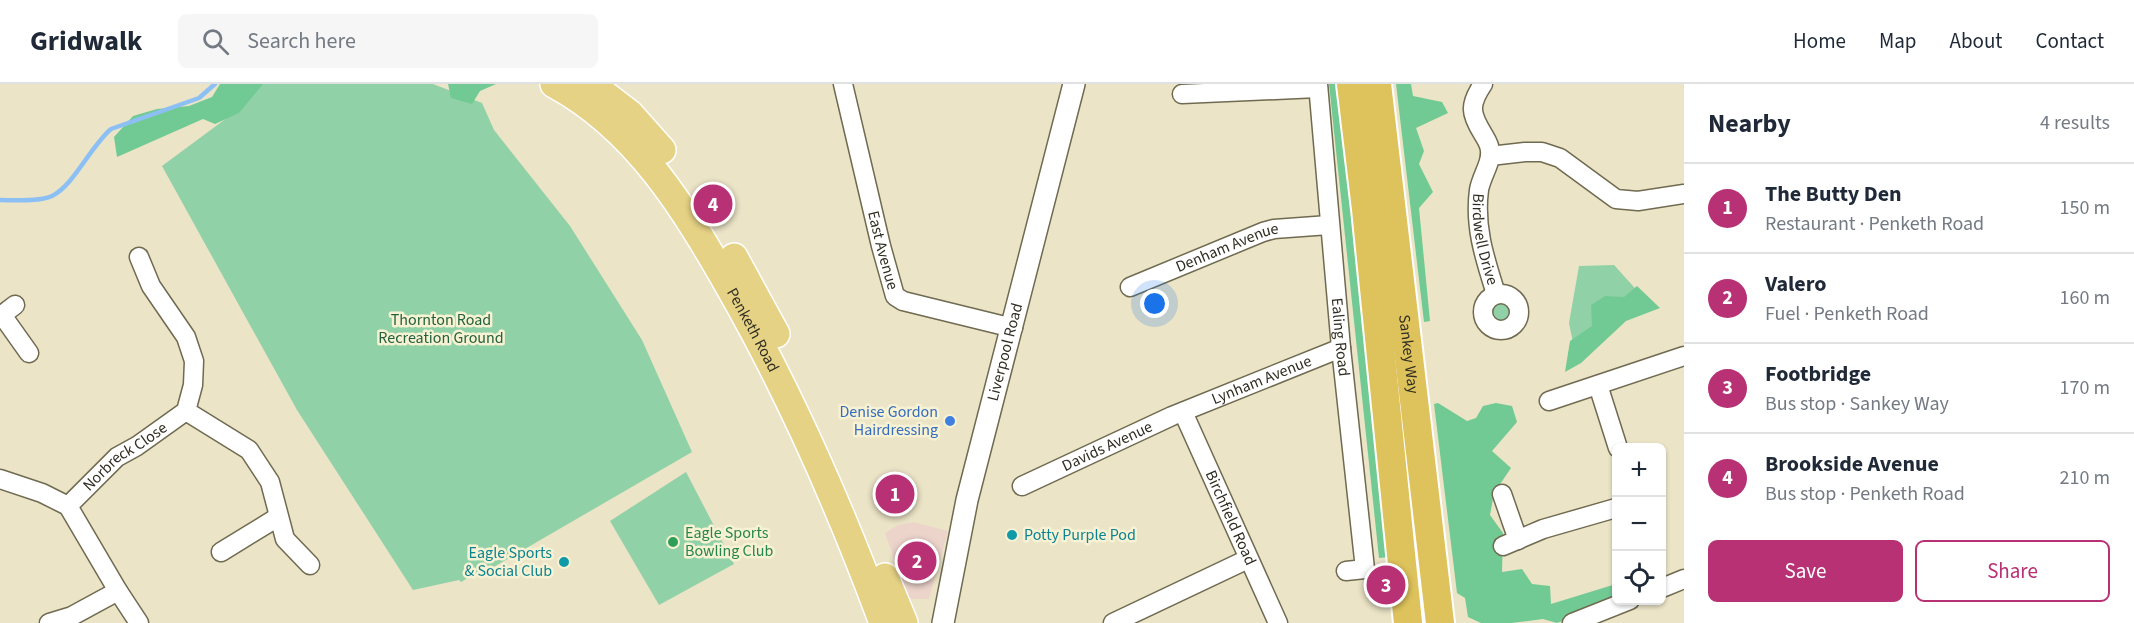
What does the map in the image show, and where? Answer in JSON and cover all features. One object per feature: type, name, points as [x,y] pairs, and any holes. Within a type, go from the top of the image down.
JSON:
[{"type":"highway","name":"Sankey Way","points":[[1351,84],[1408,623]]},
{"type":"highway","name":"Sankey Way","points":[[1377,84],[1440,623]]},
{"type":"main road","name":"Penketh Road","points":[[554,84],[609,121],[640,138]]},
{"type":"main road","name":"Penketh Road","points":[[591,84],[622,108],[680,205],[750,303],[785,390],[817,457],[904,623]]},
{"type":"main road","name":"Penketh Road","points":[[859,535],[883,623]]},
{"type":"street","name":"East Avenue","points":[[843,84],[895,296],[903,301],[1012,328]]},
{"type":"street","name":"Liverpool Road","points":[[944,623],[967,500],[1074,84]]},
{"type":"street","points":[[1483,84],[1473,98],[1473,115],[1488,144],[1490,156],[1542,152],[1560,158],[1616,199],[1638,201],[1684,194]]},
{"type":"street","points":[[1190,98],[1318,86]]},
{"type":"street","name":"Ealing Road","points":[[1318,86],[1329,225],[1365,569],[1346,571]]},
{"type":"street","name":"Birdwell Drive","points":[[1490,156],[1482,176],[1479,192],[1478,228],[1481,247],[1496,294]]},
{"type":"street","name":"Denham Avenue","points":[[1130,286],[1263,232],[1274,229],[1329,225]]},
{"type":"street","points":[[139,255],[151,286],[186,337],[189,345],[194,362],[193,385],[186,411],[249,450],[270,482],[285,539],[312,568]]},
{"type":"street","points":[[6,312],[28,354]]},
{"type":"street","name":"Lynham Avenue","points":[[1183,412],[1341,348]]},
{"type":"street","points":[[1549,401],[1684,356]]},
{"type":"street","points":[[1598,384],[1617,443]]},
{"type":"street","name":"Norbreck Close","points":[[68,506],[117,457],[137,446],[186,411]]},
{"type":"street","name":"Davids Avenue","points":[[1032,486],[1183,412]]},
{"type":"street","name":"Birchfield Road","points":[[1183,412],[1278,623]]},
{"type":"street","points":[[0,479],[68,506],[139,623]]},
{"type":"street","points":[[1502,494],[1510,543],[1543,529],[1612,509]]},
{"type":"street","points":[[221,552],[278,517]]},
{"type":"street","points":[[1113,623],[1248,559]]},
{"type":"street","points":[[1666,582],[1684,579]]},
{"type":"street","points":[[49,623],[72,616],[118,591]]},
{"type":"street","points":[[1572,623],[1617,605]]},
{"type":"shaded area","points":[[913,522],[948,531],[929,599],[909,599],[885,533],[898,525]]},
{"type":"green space","points":[[220,84],[263,84],[239,113],[215,124],[203,119],[117,157],[114,137],[133,116],[157,109],[189,106],[212,97]]},
{"type":"green space","name":"Thornton Road Recreation Ground","points":[[258,84],[433,84],[482,103],[494,130],[570,226],[642,340],[692,452],[480,575],[461,582],[459,580],[413,590],[297,410],[162,166],[239,109]]},
{"type":"green space","points":[[448,84],[496,84],[480,91],[472,104],[451,98]]},
{"type":"green space","points":[[1329,84],[1346,84],[1390,557],[1379,558]]},
{"type":"green space","points":[[1396,84],[1411,84],[1413,96],[1442,102],[1448,113],[1416,128],[1424,151],[1419,164],[1433,192],[1419,208],[1430,321],[1424,322]]},
{"type":"green space","points":[[1614,265],[1642,296],[1573,343],[1569,323],[1579,266]]},
{"type":"green space","points":[[1637,286],[1660,308],[1626,321],[1581,363],[1565,372],[1570,341],[1592,326],[1591,305],[1605,296],[1624,297]]},
{"type":"green space","points":[[1501,299],[1506,300],[1512,306],[1512,316],[1506,322],[1501,323],[1496,322],[1490,316],[1489,311],[1490,306],[1496,300]]},
{"type":"green space","points":[[1438,403],[1467,421],[1476,418],[1483,406],[1496,403],[1512,406],[1517,422],[1492,451],[1511,468],[1494,493],[1490,515],[1503,533],[1502,572],[1522,569],[1532,584],[1550,586],[1551,604],[1612,585],[1612,602],[1557,623],[1543,619],[1511,623],[1481,623],[1468,617],[1465,598],[1457,593],[1434,404]]},
{"type":"green space","name":"Eagle Sports Bowling Club","points":[[686,472],[734,564],[659,605],[610,521]]},
{"type":"waterway","points":[[0,200],[34,200],[52,196],[68,183],[111,129],[199,98],[215,84]]},
{"type":"place","name":"Brookside Avenue","points":[[713,204]]},
{"type":"place","name":"Denise Gordon Hairdressing","points":[[950,421]]},
{"type":"place","name":"The Butty Den","points":[[895,494]]},
{"type":"place","name":"Potty Purple Pod","points":[[1012,535]]},
{"type":"place","name":"Eagle Sports Bowling Club","points":[[673,542]]},
{"type":"place","name":"Valero","points":[[917,561]]},
{"type":"place","name":"Eagle Sports & Social Club","points":[[564,562]]},
{"type":"place","name":"Footbridge","points":[[1386,585]]}]
